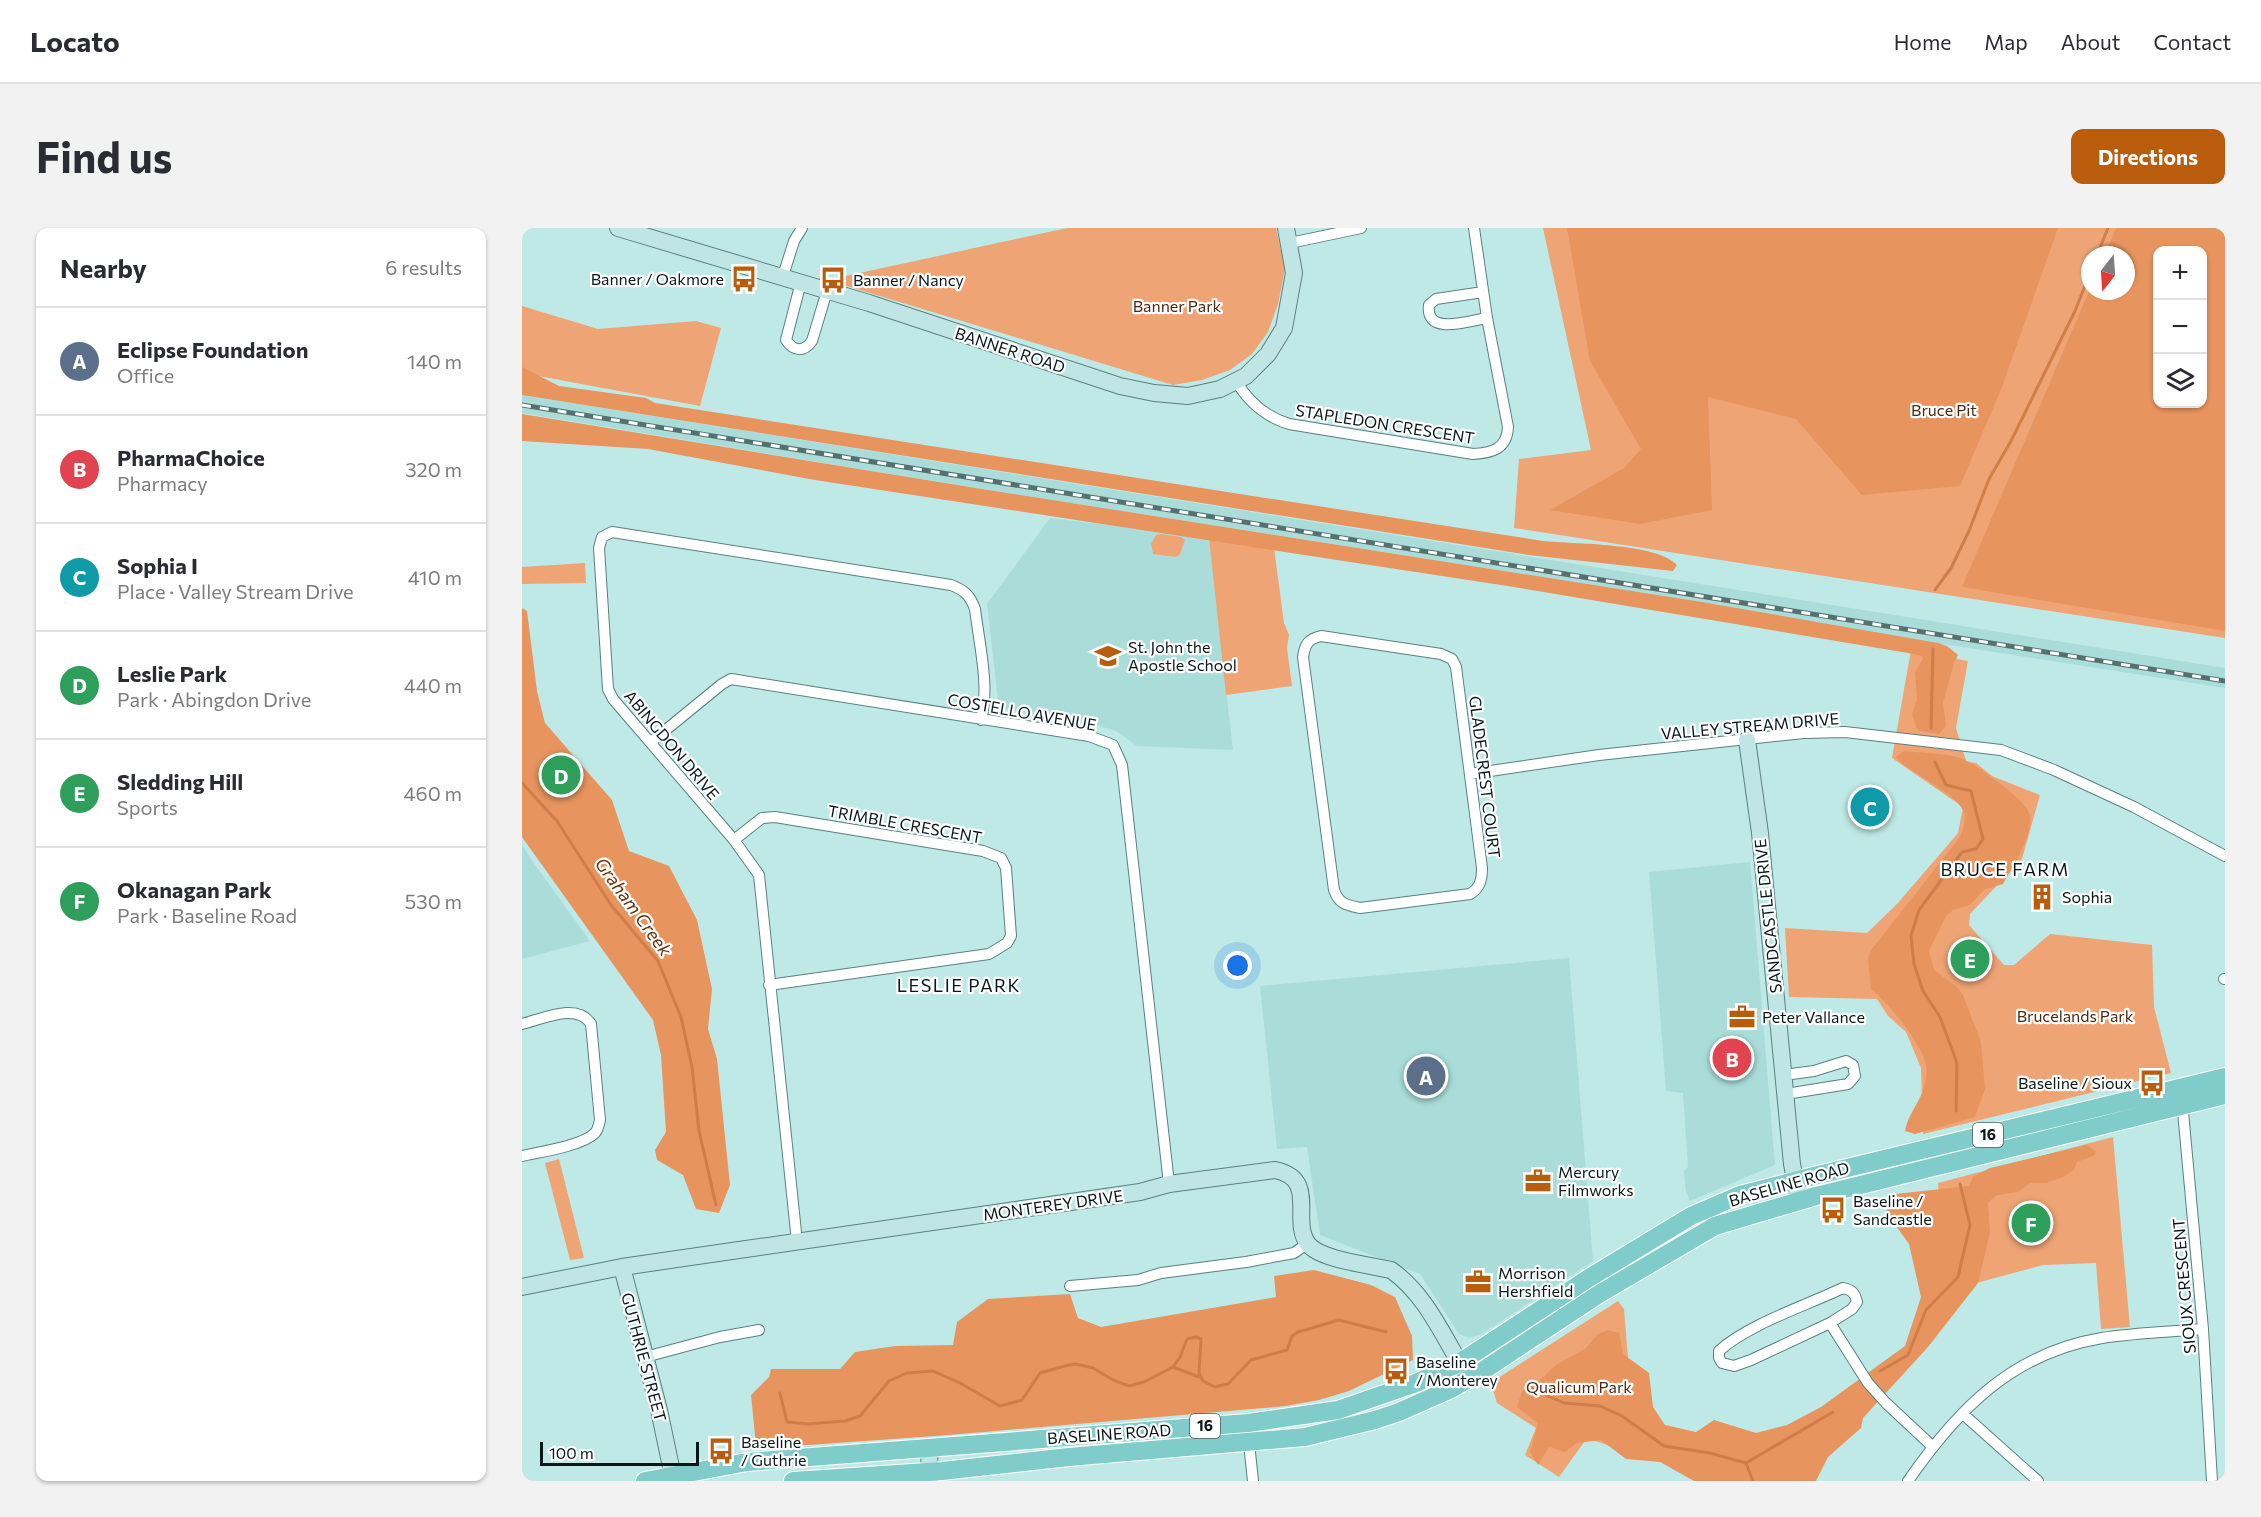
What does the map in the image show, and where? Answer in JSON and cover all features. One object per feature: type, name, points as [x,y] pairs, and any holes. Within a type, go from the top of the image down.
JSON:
[{"type":"main road","name":"BASELINE ROAD","points":[[645,1481],[673,1478],[747,1462],[1301,1417],[1338,1410],[1416,1383],[1464,1370],[1715,1226],[1799,1200],[2182,1098],[2225,1077]]},
{"type":"main road","name":"BASELINE ROAD","points":[[793,1481],[930,1476],[1069,1457],[1249,1443],[1305,1437],[1375,1420],[1451,1389],[1464,1370],[1589,1278],[1691,1216],[1740,1195],[1795,1180],[2182,1098],[2225,1095]]},
{"type":"street","name":"BANNER ROAD","points":[[618,228],[664,235],[827,291],[1120,386],[1188,396],[1220,389],[1246,376],[1268,354],[1284,328],[1294,273],[1288,235]]},
{"type":"street","points":[[783,276],[794,241],[802,228]]},
{"type":"street","points":[[1288,235],[1361,228]]},
{"type":"street","name":"STAPLEDON CRESCENT","points":[[1236,381],[1246,397],[1275,420],[1289,424],[1473,454],[1492,453],[1504,443],[1508,427],[1482,292],[1474,228]]},
{"type":"street","points":[[801,282],[786,340],[794,349],[807,348],[812,341],[827,291]]},
{"type":"street","points":[[1482,292],[1436,299],[1429,305],[1428,313],[1432,321],[1439,325],[1487,318]]},
{"type":"street","name":"ABINGDON DRIVE","points":[[797,1242],[759,875],[734,840],[613,699],[608,689],[599,548],[602,537],[612,532],[951,585],[963,589],[971,598],[975,609],[984,691],[981,720]]},
{"type":"street","name":"GLADECREST COURT","points":[[1320,636],[1441,654],[1452,659],[1456,667],[1470,774],[1482,868],[1482,880],[1477,890],[1470,894],[1360,908],[1342,904],[1334,890],[1303,657],[1305,645],[1311,638],[1320,636]]},
{"type":"street","name":"COSTELLO AVENUE","points":[[651,742],[730,680],[1089,736],[1113,745],[1122,765],[1169,1184]]},
{"type":"street","name":"VALLEY STREAM DRIVE","points":[[1470,774],[1593,755],[1845,732],[2001,750],[2134,807],[2225,856]]},
{"type":"street","name":"SANDCASTLE DRIVE","points":[[1748,740],[1799,1200]]},
{"type":"street","name":"TRIMBLE CRESCENT","points":[[734,840],[762,818],[776,817],[983,851],[1001,858],[1006,868],[1011,936],[1007,943],[989,954],[769,986]]},
{"type":"street","points":[[522,1024],[573,1012],[587,1017],[591,1024],[600,1120],[596,1132],[590,1136],[574,1143],[522,1156]]},
{"type":"street","points":[[1784,1075],[1814,1071],[1846,1061],[1853,1065],[1855,1076],[1848,1084],[1786,1094]]},
{"type":"street","name":"SIOUX CRESCENT","points":[[2182,1098],[2203,1329],[2212,1481]]},
{"type":"street","name":"MONTEREY DRIVE","points":[[522,1287],[622,1267],[1140,1192],[1169,1184],[1269,1170],[1286,1173],[1297,1182],[1301,1195],[1304,1233],[1308,1243]]},
{"type":"street","points":[[1070,1286],[1138,1280],[1161,1273],[1246,1262],[1294,1253],[1308,1243],[1318,1252],[1392,1270],[1400,1276],[1425,1306],[1464,1370]]},
{"type":"street","name":"GUTHRIE STREET","points":[[622,1267],[673,1478]]},
{"type":"street","points":[[1844,1288],[1850,1290],[1855,1294],[1857,1302],[1852,1309],[1830,1323],[1734,1366],[1722,1363],[1719,1358],[1719,1351],[1728,1342],[1750,1330],[1844,1288]]},
{"type":"street","points":[[1830,1323],[1868,1383],[1932,1446]]},
{"type":"street","points":[[1908,1481],[1932,1446],[1988,1388],[2030,1360],[2053,1351],[2102,1338],[2203,1329]]},
{"type":"street","points":[[645,1357],[720,1337],[759,1330]]},
{"type":"street","points":[[1963,1414],[2038,1481]]},
{"type":"street","points":[[1249,1443],[1253,1481]]},
{"type":"street","points":[[929,1448],[930,1476]]},
{"type":"shaded area","points":[[522,395],[2225,668],[2225,688],[522,413]]},
{"type":"shaded area","name":"St. John the Apostle School","points":[[1050,518],[1209,537],[1233,750],[1137,746],[1116,731],[1093,724],[999,708],[987,604]]},
{"type":"shaded area","points":[[522,845],[531,859],[590,941],[522,959]]},
{"type":"shaded area","points":[[1750,862],[1775,1165],[1690,1201],[1686,1192],[1684,1170],[1688,1167],[1683,1093],[1666,1091],[1649,872]]},
{"type":"shaded area","points":[[1569,958],[1593,1261],[1480,1335],[1469,1338],[1459,1334],[1420,1274],[1320,1235],[1307,1147],[1277,1149],[1260,986]]},
{"type":"green space","name":"Banner Park","points":[[1067,228],[1276,228],[1285,269],[1278,304],[1268,332],[1252,354],[1230,370],[1202,380],[1173,385],[827,280]]},
{"type":"green space","name":"Bruce Pit","points":[[1543,228],[2225,228],[2225,638],[1514,528],[1519,459],[1591,450]]},
{"type":"green space","points":[[1567,228],[2058,228],[2002,387],[1960,486],[1862,495],[1796,419],[1708,397],[1712,510],[1640,524],[1550,510],[1624,468],[1641,449],[1590,361]]},
{"type":"green space","points":[[2116,228],[2225,228],[2225,631],[1962,587],[2085,300],[2135,300],[2135,246],[2109,246]]},
{"type":"green space","points":[[522,306],[598,329],[696,321],[721,328],[700,406],[522,373]]},
{"type":"green space","points":[[522,367],[559,386],[646,398],[655,403],[1543,541],[1634,549],[1652,552],[1677,565],[1673,571],[1529,555],[522,395]]},
{"type":"green space","points":[[522,414],[1702,602],[1938,643],[1947,646],[1958,655],[1943,703],[1946,726],[1939,734],[1917,729],[1912,714],[1917,699],[1915,672],[1923,659],[1922,656],[1914,654],[1514,587],[815,480],[648,449],[522,441]]},
{"type":"green space","points":[[1156,535],[1181,537],[1185,540],[1180,554],[1176,557],[1153,554],[1151,544]]},
{"type":"green space","points":[[1209,538],[1274,548],[1284,623],[1289,635],[1287,648],[1292,686],[1226,695]]},
{"type":"green space","points":[[585,563],[586,583],[522,584],[522,567]]},
{"type":"green space","points":[[522,608],[527,611],[537,691],[545,723],[612,800],[629,851],[669,866],[697,920],[712,989],[708,1029],[717,1059],[730,1185],[719,1213],[696,1209],[683,1175],[657,1160],[655,1150],[666,1132],[661,1055],[653,1020],[522,837]]},
{"type":"green space","name":"Brucelands Park","points":[[1911,650],[1968,661],[1956,728],[1966,761],[1976,763],[1992,776],[2040,795],[2022,859],[1970,914],[1969,925],[2004,965],[2014,965],[2050,934],[2152,945],[2154,1007],[2171,1073],[1923,1134],[1921,1068],[1906,1032],[1888,1016],[1877,999],[1789,997],[1785,928],[1867,933],[1897,904],[1958,833],[1963,807],[1892,758]]},
{"type":"green space","points":[[1904,751],[1947,755],[1967,761],[2011,792],[2021,801],[2030,816],[2025,842],[2003,884],[1984,890],[1970,905],[1953,910],[1946,916],[1929,951],[1934,970],[1957,987],[1963,995],[1981,1042],[1985,1089],[1975,1117],[1915,1134],[1905,1131],[1923,1089],[1926,1065],[1918,1047],[1903,1024],[1871,989],[1868,958],[1872,949],[1960,837],[1965,819],[1963,810],[1957,802],[1896,757]]},
{"type":"green space","points":[[2113,1137],[2130,1327],[2101,1329],[2096,1263],[2043,1265],[1947,1291],[1938,1183]]},
{"type":"green space","points":[[2087,1145],[2096,1151],[2095,1155],[2077,1162],[2074,1170],[2061,1178],[2046,1183],[2030,1183],[2018,1192],[1997,1195],[1988,1202],[1990,1233],[1978,1283],[1928,1347],[1863,1418],[1861,1428],[1828,1457],[1816,1481],[1694,1481],[1660,1462],[1626,1459],[1601,1440],[1577,1443],[1565,1452],[1549,1447],[1538,1465],[1530,1452],[1538,1423],[1517,1407],[1522,1391],[1541,1379],[1556,1365],[1585,1349],[1598,1334],[1608,1330],[1619,1333],[1623,1354],[1649,1373],[1653,1407],[1665,1425],[1696,1432],[1714,1420],[1756,1433],[1787,1425],[1821,1407],[1905,1346],[1921,1297],[1909,1244],[1886,1212],[1895,1194],[1969,1186],[1973,1177],[1990,1168]]},
{"type":"green space","points":[[559,1159],[584,1258],[570,1260],[545,1163]]},
{"type":"green space","points":[[1314,1270],[1371,1285],[1395,1297],[1412,1336],[1413,1360],[1349,1391],[1319,1400],[1286,1406],[949,1435],[808,1445],[756,1446],[751,1395],[769,1377],[771,1369],[840,1369],[855,1352],[895,1346],[953,1345],[957,1322],[988,1299],[1070,1294],[1078,1318],[1101,1327],[1276,1297],[1274,1276]]},
{"type":"green space","name":"Qualicum Park","points":[[1618,1301],[1624,1309],[1636,1455],[1587,1438],[1559,1477],[1525,1455],[1536,1428],[1497,1403],[1492,1387],[1498,1378]]},
{"type":"waterway","points":[[2101,246],[2108,228]]},
{"type":"waterway","points":[[1935,590],[1951,568],[1969,531],[1989,479],[2011,441],[2081,296]]},
{"type":"waterway","points":[[1931,728],[1933,649]]},
{"type":"waterway","points":[[1935,762],[1946,785],[1971,791],[1983,839],[1976,849],[1962,852],[1919,910],[1911,936],[1914,964],[1923,991],[1940,1017],[1957,1063],[1956,1111]]},
{"type":"waterway","name":"Graham Creek","points":[[522,783],[557,821],[611,905],[658,961],[681,1017],[692,1067],[699,1131],[716,1205]]},
{"type":"waterway","points":[[1880,1371],[1908,1355],[1926,1310],[1958,1277],[1970,1225],[1960,1184]]},
{"type":"waterway","name":"Graham Creek","points":[[780,1393],[787,1422],[808,1424],[845,1421],[860,1416],[889,1381],[907,1373],[933,1371],[960,1383],[1000,1406],[1022,1400],[1040,1373],[1069,1365],[1076,1364],[1093,1368],[1129,1386],[1144,1382],[1173,1367],[1187,1339],[1196,1337],[1201,1339],[1199,1373],[1203,1381],[1215,1387],[1228,1384],[1251,1360],[1287,1350],[1292,1336],[1298,1332],[1339,1320],[1386,1332]]},
{"type":"waterway","name":"Graham Creek","points":[[1173,1367],[1199,1377]]},
{"type":"waterway","name":"Graham Creek","points":[[1532,1389],[1564,1403],[1600,1406],[1622,1416],[1664,1446],[1710,1453],[1746,1463],[1753,1481]]},
{"type":"waterway","points":[[1746,1463],[1833,1412]]},
{"type":"railway","points":[[522,405],[2225,681]]},
{"type":"place","name":"Banner / Oakmore","points":[[744,279]]},
{"type":"place","name":"Banner / Nancy","points":[[833,280]]},
{"type":"place","name":"St. John the Apostle School","points":[[1108,656]]},
{"type":"place","name":"Leslie Park","points":[[561,775]]},
{"type":"place","name":"Sophia I","points":[[1870,807]]},
{"type":"place","name":"Sophia","points":[[2042,897]]},
{"type":"place","name":"Sledding Hill","points":[[1970,959]]},
{"type":"place","name":"Peter Vallance","points":[[1742,1017]]},
{"type":"place","name":"PharmaChoice","points":[[1732,1058]]},
{"type":"place","name":"Eclipse Foundation","points":[[1426,1076]]},
{"type":"place","name":"Baseline / Sioux","points":[[2152,1083]]},
{"type":"place","name":"Mercury Filmworks","points":[[1538,1181]]},
{"type":"place","name":"Baseline / Sandcastle","points":[[1833,1210]]},
{"type":"place","name":"Okanagan Park","points":[[2031,1223]]},
{"type":"place","name":"Morrison Hershfield","points":[[1478,1282]]},
{"type":"place","name":"Baseline / Monterey","points":[[1396,1371]]},
{"type":"place","name":"Baseline / Guthrie","points":[[721,1451]]},
{"type":"district","name":"BRUCE FARM","points":[[2005,870]]},
{"type":"district","name":"LESLIE PARK","points":[[959,986]]}]
